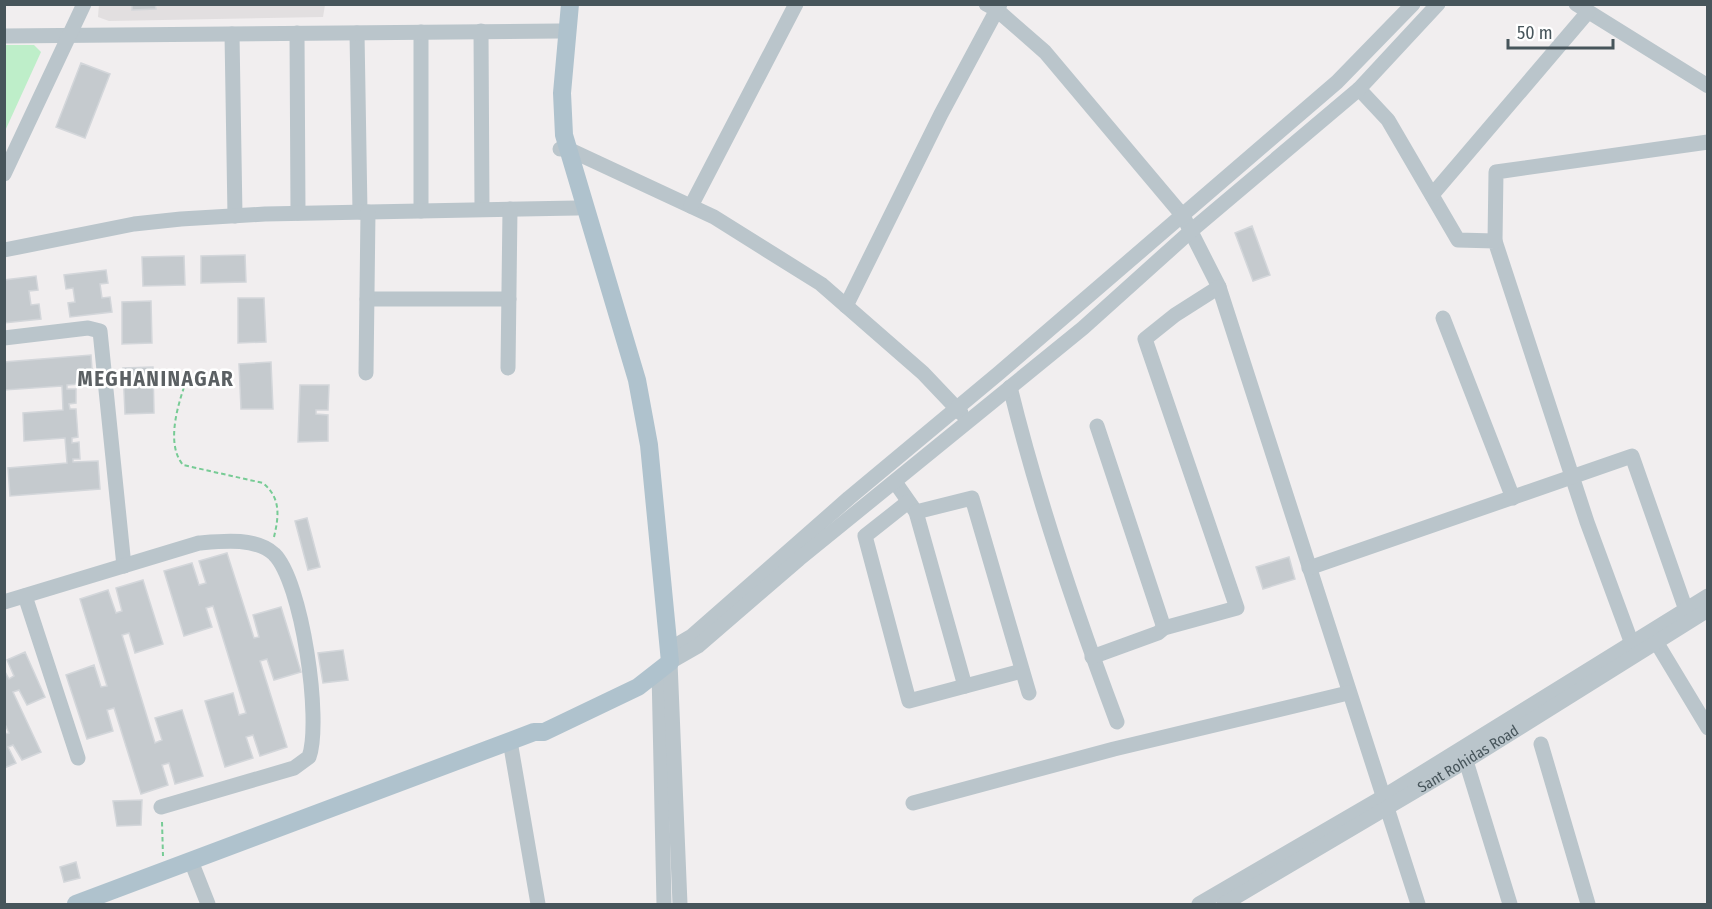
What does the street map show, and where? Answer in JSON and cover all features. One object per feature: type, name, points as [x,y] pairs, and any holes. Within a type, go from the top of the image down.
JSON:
[{"type":"main road","points":[[76,904],[111,898],[191,861],[534,732],[544,732],[638,687],[664,660],[649,445],[637,380],[564,149],[557,136],[554,93],[563,4]]},
{"type":"main road","points":[[570,4],[562,93],[564,149],[577,208],[630,382],[642,446],[664,660]]},
{"type":"street","points":[[6,166],[84,4]]},
{"type":"street","points":[[691,206],[796,4]]},
{"type":"street","points":[[664,660],[698,646],[957,407],[1337,82],[1413,4]]},
{"type":"street","points":[[810,543],[895,482],[1083,328],[1192,230],[1359,89],[1438,4]]},
{"type":"street","points":[[846,306],[994,6],[1045,52],[1183,216],[1219,287],[1348,693],[1418,904]]},
{"type":"street","points":[[1432,195],[1582,8],[1707,86]]},
{"type":"street","points":[[4,36],[559,31]]},
{"type":"street","points":[[421,32],[421,211]]},
{"type":"street","points":[[481,32],[482,209]]},
{"type":"street","points":[[297,33],[298,213]]},
{"type":"street","points":[[357,33],[367,299],[366,373]]},
{"type":"street","points":[[232,34],[235,216]]},
{"type":"street","points":[[1359,89],[1388,120],[1458,240],[1495,241]]},
{"type":"street","points":[[1632,644],[1573,477],[1495,241],[1496,172],[1707,142]]},
{"type":"street","points":[[564,149],[714,217],[821,284],[923,373],[957,407],[969,423]]},
{"type":"street","points":[[4,250],[134,224],[235,216],[577,208]]},
{"type":"street","points":[[508,368],[510,209]]},
{"type":"street","points":[[1092,657],[1158,633],[1164,628],[1237,608],[1145,339],[1175,315],[1219,287]]},
{"type":"street","points":[[367,299],[509,299]]},
{"type":"street","points":[[1443,318],[1513,498]]},
{"type":"street","points":[[4,338],[88,328],[100,331],[124,566]]},
{"type":"street","points":[[1010,387],[1026,453],[1092,657],[1117,722]]},
{"type":"street","points":[[1097,426],[1164,628]]},
{"type":"street","points":[[1309,567],[1632,456],[1686,610]]},
{"type":"street","points":[[895,482],[912,507],[965,686]]},
{"type":"street","points":[[1022,671],[909,701],[865,536],[912,507],[972,498],[1029,693]]},
{"type":"street","points":[[4,602],[181,547],[218,541],[244,542],[270,552],[285,570],[306,647],[313,738],[309,757],[294,768],[162,807]]},
{"type":"street","points":[[25,596],[78,758]]},
{"type":"street","points":[[1199,904],[1385,802],[1632,644],[1653,638],[1686,610],[1707,596]]},
{"type":"street","name":"Sant Rohidas Road","points":[[1224,904],[1385,802],[1466,761],[1653,638],[1707,610]]},
{"type":"street","points":[[1653,638],[1707,728]]},
{"type":"street","points":[[664,660],[664,904]]},
{"type":"street","points":[[664,660],[680,904]]},
{"type":"street","points":[[913,803],[1114,749],[1348,693]]},
{"type":"street","points":[[510,741],[538,904]]},
{"type":"street","points":[[1540,744],[1588,904]]},
{"type":"street","points":[[1466,761],[1510,904]]},
{"type":"street","points":[[191,861],[208,904]]},
{"type":"path","points":[[189,373],[176,421],[175,440],[179,460],[183,465],[263,483],[273,492],[278,507],[270,552]]},
{"type":"path","points":[[162,807],[163,872]]},
{"type":"shaded area","points":[[99,4],[325,5],[323,17],[109,21],[98,17]]},
{"type":"green space","points":[[5,45],[34,45],[41,52],[5,131]]},
{"type":"building","points":[[132,4],[155,4],[156,9],[132,10]]},
{"type":"building","points":[[81,63],[110,74],[85,138],[56,127]]},
{"type":"building","points":[[1252,226],[1270,275],[1253,281],[1235,233]]},
{"type":"building","points":[[245,255],[246,282],[201,283],[201,256]]},
{"type":"building","points":[[184,256],[185,285],[143,286],[142,257]]},
{"type":"building","points":[[106,270],[108,283],[100,284],[102,298],[110,297],[112,312],[70,317],[68,303],[75,302],[73,288],[66,289],[64,275]]},
{"type":"building","points":[[36,276],[38,290],[29,291],[31,305],[39,304],[41,319],[4,323],[4,280]]},
{"type":"building","points":[[238,298],[264,298],[266,342],[238,343]]},
{"type":"building","points":[[151,301],[152,343],[122,344],[122,302]]},
{"type":"building","points":[[91,355],[93,383],[67,385],[67,389],[76,389],[76,403],[69,404],[70,409],[76,409],[78,437],[72,438],[72,443],[79,442],[80,459],[73,459],[73,462],[98,461],[100,489],[10,496],[8,468],[67,463],[65,438],[24,441],[23,413],[63,410],[62,386],[4,390],[4,362]]},
{"type":"building","points":[[271,362],[273,409],[241,409],[239,364]]},
{"type":"building","points":[[153,367],[154,413],[125,414],[123,368]]},
{"type":"building","points":[[300,385],[329,385],[328,410],[316,410],[316,414],[328,415],[328,441],[298,442]]},
{"type":"building","points":[[307,518],[320,567],[308,570],[295,521]]},
{"type":"building","points":[[227,553],[254,638],[259,637],[253,615],[281,607],[301,672],[274,680],[267,659],[260,661],[287,747],[260,756],[253,735],[246,737],[253,758],[225,767],[205,701],[233,693],[239,715],[246,713],[213,606],[206,608],[212,627],[184,636],[164,571],[192,563],[199,585],[206,583],[199,561]]},
{"type":"building","points":[[1289,557],[1295,579],[1263,589],[1256,567]]},
{"type":"building","points":[[143,580],[163,644],[135,653],[129,633],[122,635],[155,743],[162,740],[155,718],[182,710],[203,776],[175,784],[169,763],[162,765],[168,785],[141,794],[114,708],[107,710],[113,731],[87,739],[66,675],[94,665],[101,687],[107,686],[80,599],[108,590],[116,613],[122,611],[116,588]]},
{"type":"building","points":[[343,650],[348,680],[323,683],[318,653]]},
{"type":"building","points":[[25,652],[45,697],[27,705],[19,690],[13,692],[41,752],[22,760],[13,745],[8,747],[16,763],[4,768],[4,734],[9,733],[4,722],[4,670],[9,679],[14,676],[7,660]]},
{"type":"building","points":[[142,800],[141,825],[117,826],[113,801]]},
{"type":"building","points":[[76,862],[80,878],[64,882],[60,867]]},
{"type":"district","name":"MEGHANINAGAR","points":[[156,379]]}]
